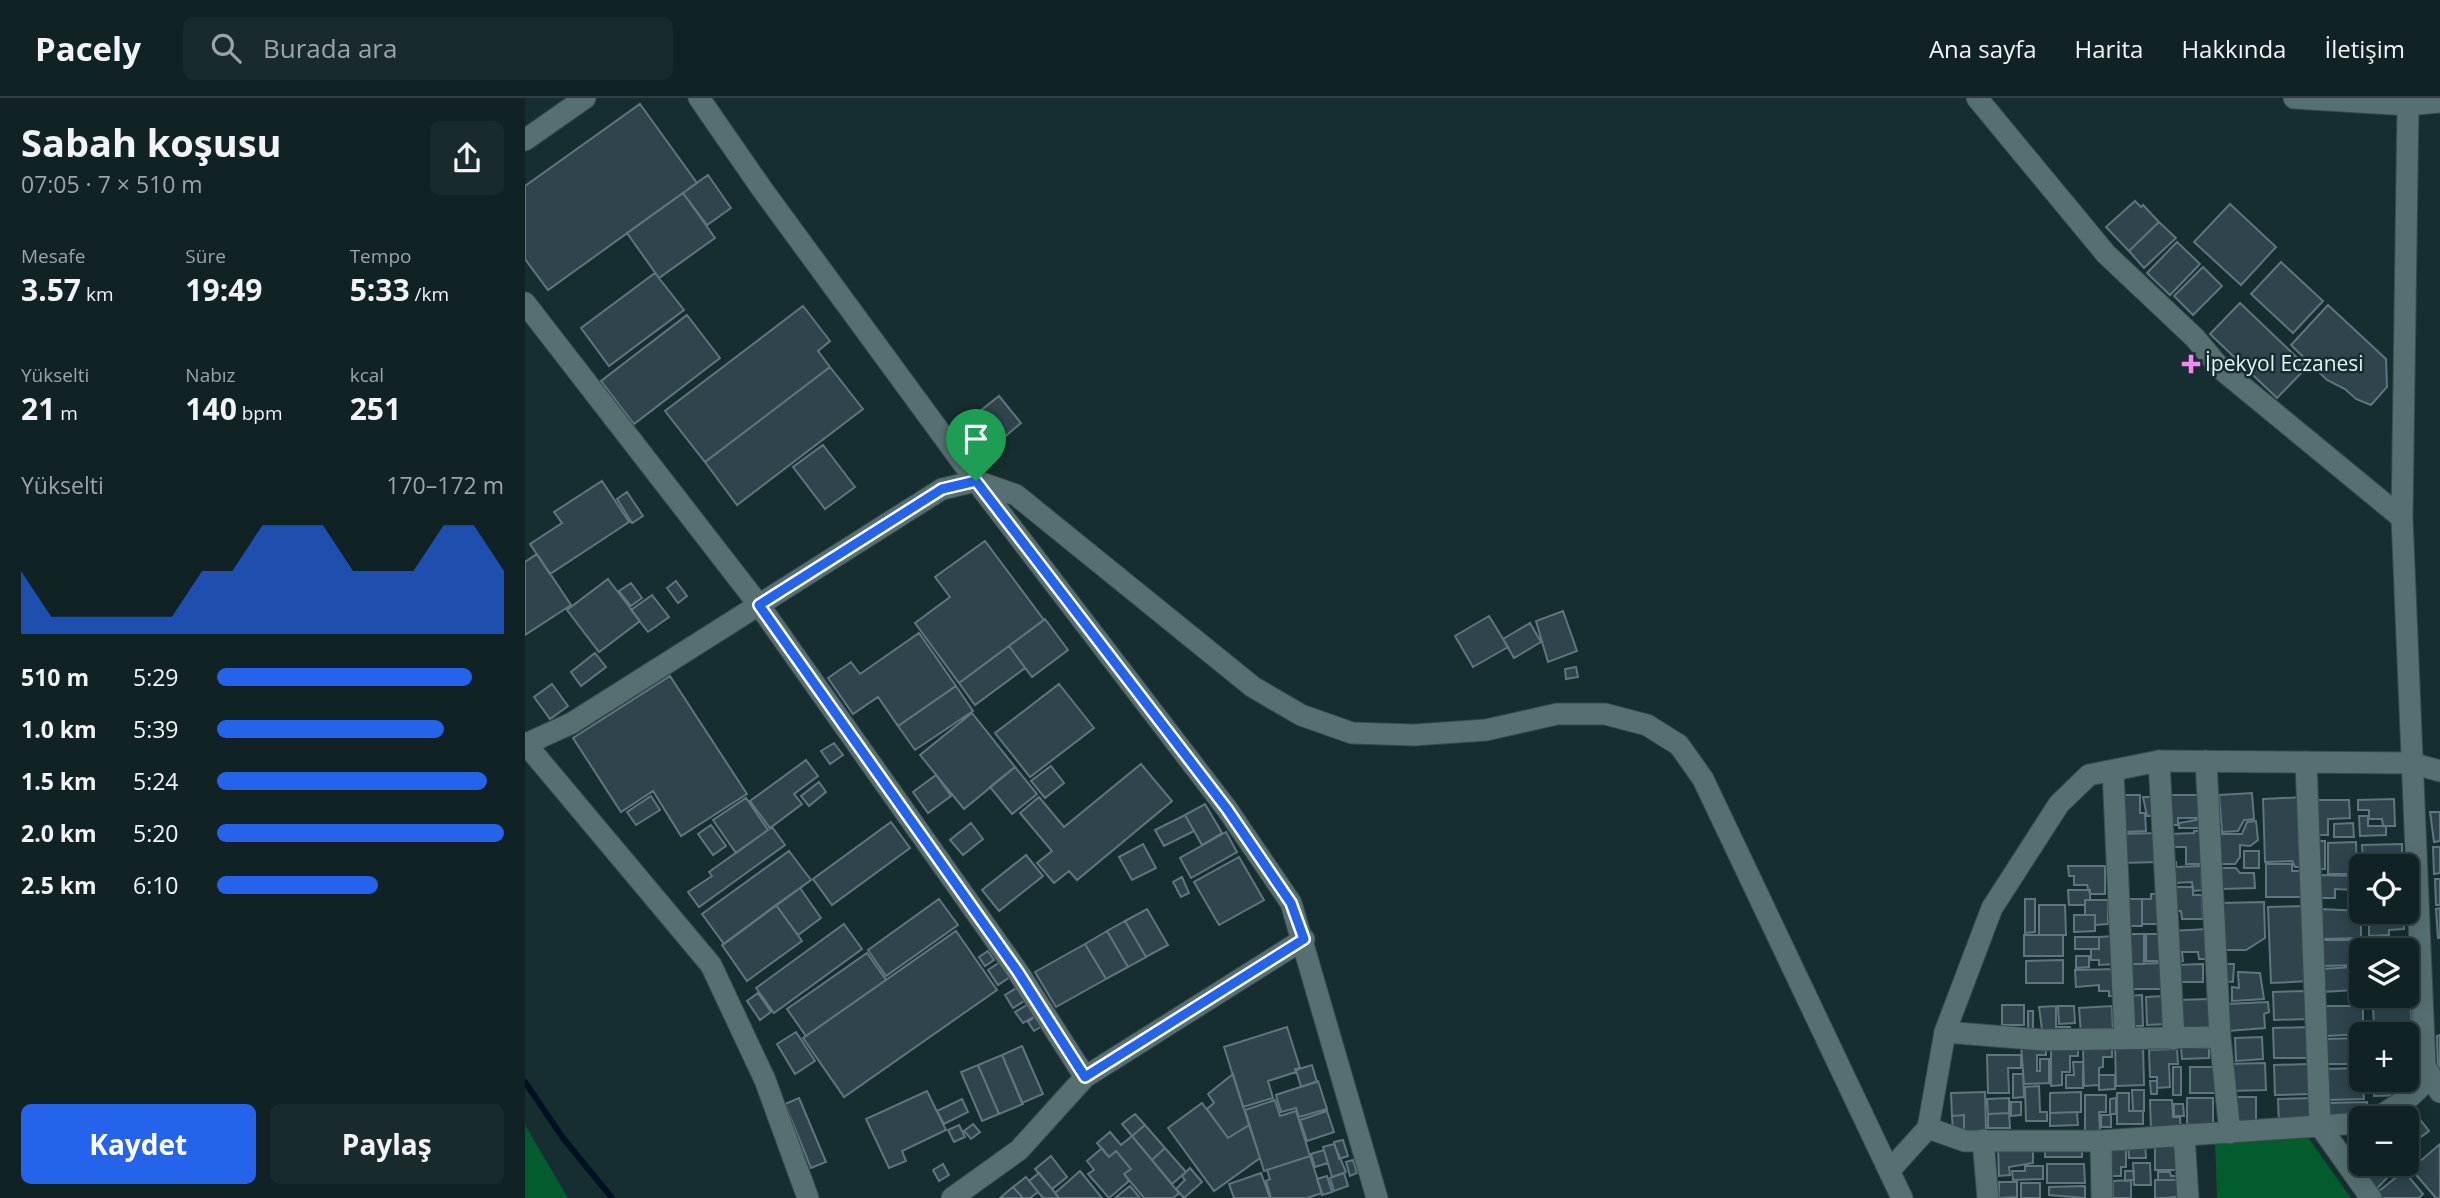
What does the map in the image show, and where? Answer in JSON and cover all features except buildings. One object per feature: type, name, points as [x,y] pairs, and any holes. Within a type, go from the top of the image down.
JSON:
[{"type":"street","points":[[525,140],[585,98]]},
{"type":"street","points":[[699,98],[762,190],[976,481],[1227,809],[1291,903],[1304,939],[1377,1198]]},
{"type":"street","points":[[1977,98],[2106,254],[2195,338],[2221,369],[2402,518]]},
{"type":"street","points":[[2294,98],[2408,105],[2440,102]]},
{"type":"street","points":[[2396,1106],[2436,1084],[2425,1066],[2402,518],[2408,105]]},
{"type":"street","points":[[525,303],[759,605],[1018,972],[1085,1077]]},
{"type":"street","points":[[808,1198],[765,1080],[712,965],[526,744],[572,723],[942,489],[976,481],[1016,495],[1253,687],[1301,715],[1352,733],[1414,735],[1486,730],[1557,714],[1605,714],[1647,725],[1679,746],[1703,779],[1902,1198]]},
{"type":"street","points":[[1889,1171],[1928,1128],[1945,1032],[1992,908],[2059,804],[2089,775],[2159,761],[2411,763],[2440,771]]},
{"type":"street","points":[[2159,761],[2174,1039]]},
{"type":"street","points":[[2206,761],[2221,1037],[2230,1133]]},
{"type":"street","points":[[2307,762],[2320,1126],[2371,1198]]},
{"type":"street","points":[[2113,771],[2125,1037]]},
{"type":"street","points":[[952,1198],[1019,1150],[1085,1077],[1304,939]]},
{"type":"street","points":[[1945,1032],[2044,1040],[2221,1037]]},
{"type":"street","points":[[1928,1128],[1965,1141],[2101,1141],[2349,1125]]},
{"type":"street","points":[[2184,1135],[2188,1198]]},
{"type":"street","points":[[1983,1140],[1988,1198]]},
{"type":"street","points":[[2101,1141],[2102,1198]]},
{"type":"green space","points":[[525,1125],[568,1198],[525,1198]]},
{"type":"green space","points":[[2307,1136],[2351,1198],[2217,1198],[2215,1138]]},
{"type":"waterway","points":[[525,1082],[563,1138],[612,1198]]},
{"type":"place","name":"İpekyol Eczanesi","points":[[2191,364]]},
{"type":"route","points":[[976,481],[1227,809],[1291,903],[1304,939],[1085,1077],[1018,972],[759,605],[942,489],[976,481]]}]
